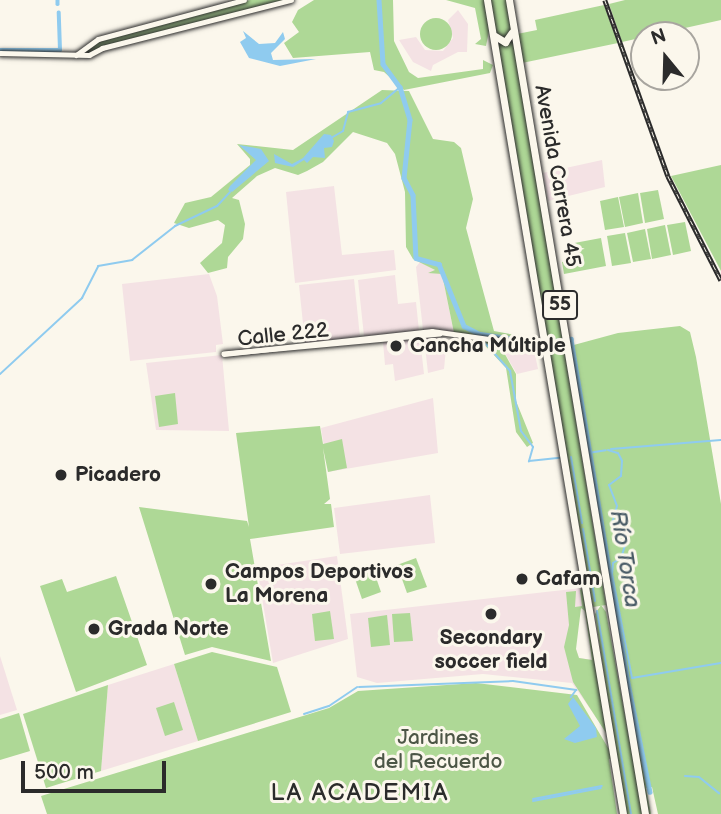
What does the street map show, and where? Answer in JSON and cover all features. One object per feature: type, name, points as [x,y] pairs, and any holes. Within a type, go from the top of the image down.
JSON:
[{"type":"highway","name":"Avenida Carrera 45","points":[[487,0],[593,614],[623,814]]},
{"type":"highway","name":"Avenida Carrera 45","points":[[509,0],[608,611],[645,814]]},
{"type":"highway","points":[[491,19],[496,37],[504,42],[512,37],[512,17]]},
{"type":"highway","points":[[593,614],[597,604],[608,611]]},
{"type":"main road","points":[[76,55],[98,39],[244,0]]},
{"type":"main road","points":[[83,48],[88,55],[102,48],[291,0]]},
{"type":"street","points":[[0,53],[88,55]]},
{"type":"street","name":"Calle 222","points":[[224,355],[440,334],[546,347]]},
{"type":"shaded area","points":[[458,10],[468,24],[467,52],[458,52],[433,65],[431,71],[413,62],[399,40],[416,37],[425,50],[443,51],[453,38],[448,20]]},
{"type":"shaded area","points":[[602,160],[605,187],[548,201],[543,173]]},
{"type":"shaded area","points":[[334,186],[342,255],[394,250],[396,270],[295,283],[286,192]]},
{"type":"shaded area","points":[[420,262],[442,274],[454,333],[423,330],[416,267]]},
{"type":"shaded area","points":[[209,274],[217,296],[223,344],[216,345],[216,352],[130,361],[122,284]]},
{"type":"shaded area","points":[[395,275],[398,304],[416,302],[419,331],[364,336],[358,280]]},
{"type":"shaded area","points":[[354,279],[360,337],[305,343],[299,285]]},
{"type":"shaded area","points":[[424,337],[447,338],[444,369],[428,373]]},
{"type":"shaded area","points":[[420,338],[424,374],[395,381],[393,364],[385,365],[383,342]]},
{"type":"shaded area","points":[[500,345],[534,350],[538,369],[517,374]]},
{"type":"shaded area","points":[[222,355],[229,431],[156,430],[146,363]]},
{"type":"shaded area","points":[[433,398],[438,453],[328,472],[321,428]]},
{"type":"shaded area","points":[[430,495],[435,543],[340,554],[334,508]]},
{"type":"shaded area","points":[[337,556],[348,639],[273,663],[257,568]]},
{"type":"shaded area","points":[[581,588],[583,606],[575,608],[576,649],[579,658],[594,660],[609,736],[572,683],[483,674],[377,683],[357,677],[350,614]]},
{"type":"shaded area","points":[[0,656],[17,710],[0,715]]},
{"type":"shaded area","points":[[174,664],[198,741],[101,771],[108,685]]},
{"type":"green space","points":[[250,0],[285,0],[89,54],[83,51],[92,43]]},
{"type":"green space","points":[[314,0],[393,0],[394,41],[409,72],[418,78],[483,69],[483,60],[493,65],[490,73],[404,90],[384,72],[374,70],[370,52],[293,58],[284,43],[299,32],[292,22],[298,10]]},
{"type":"green space","points":[[446,0],[484,0],[489,31],[486,46],[475,44],[481,39],[475,8]]},
{"type":"green space","points":[[489,0],[507,0],[606,605],[593,607]]},
{"type":"green space","points":[[625,0],[721,0],[721,20],[700,25],[700,21],[630,21],[630,40],[622,42],[609,4]]},
{"type":"green space","points":[[604,5],[618,43],[522,63],[517,34],[537,30],[535,20]]},
{"type":"green space","points":[[436,18],[448,22],[452,34],[448,46],[436,50],[424,46],[420,34],[424,22]]},
{"type":"green space","points":[[382,90],[409,91],[433,139],[454,142],[461,148],[473,199],[466,228],[494,331],[541,340],[541,345],[497,340],[516,374],[516,401],[533,443],[527,447],[516,432],[506,368],[477,337],[454,333],[442,274],[428,273],[435,270],[413,259],[406,247],[405,192],[395,154],[387,143],[353,132],[323,162],[307,171],[298,175],[275,168],[257,176],[232,198],[239,200],[245,224],[243,239],[228,257],[227,268],[208,273],[200,263],[222,243],[225,225],[218,220],[189,228],[174,223],[185,203],[211,197],[250,165],[250,159],[237,144],[293,150]]},
{"type":"green space","points":[[721,165],[721,271],[671,176]]},
{"type":"green space","points":[[658,190],[664,219],[645,223],[640,193]]},
{"type":"green space","points":[[638,193],[643,223],[625,227],[619,197]]},
{"type":"green space","points":[[618,197],[624,227],[605,230],[600,201]]},
{"type":"green space","points":[[685,222],[691,251],[673,255],[667,225]]},
{"type":"green space","points":[[665,225],[671,255],[652,259],[647,229]]},
{"type":"green space","points":[[645,229],[651,259],[633,262],[627,233]]},
{"type":"green space","points":[[625,233],[631,263],[612,266],[607,236]]},
{"type":"green space","points":[[601,238],[606,266],[564,274],[562,262],[572,260],[569,244]]},
{"type":"green space","points":[[680,326],[690,332],[696,357],[721,504],[721,814],[658,814],[652,787],[646,788],[651,814],[646,814],[570,346],[618,333]]},
{"type":"green space","points":[[175,393],[178,424],[159,427],[155,396]]},
{"type":"green space","points":[[320,426],[323,444],[342,439],[347,468],[328,472],[323,448],[330,499],[324,504],[331,504],[334,527],[250,539],[271,661],[212,647],[185,655],[139,507],[247,521],[249,527],[236,433]]},
{"type":"green space","points":[[416,558],[427,587],[407,593],[397,565]]},
{"type":"green space","points":[[371,563],[381,592],[362,599],[352,570]]},
{"type":"green space","name":"Grada Norte","points":[[116,576],[147,665],[76,692],[40,586],[62,579],[67,592]]},
{"type":"green space","points":[[586,587],[606,733],[573,682],[564,647],[569,625],[566,592],[576,591],[575,607],[582,606],[580,590]],"holes":[[[581,608],[585,611],[592,660],[579,658],[576,649]]]},
{"type":"green space","points":[[601,605],[606,612],[643,814],[625,814],[595,614]]},
{"type":"green space","points":[[330,611],[334,639],[315,641],[312,614]]},
{"type":"green space","points":[[410,613],[413,641],[394,642],[392,614]]},
{"type":"green space","points":[[387,615],[390,645],[371,647],[368,618]]},
{"type":"green space","points":[[212,652],[277,667],[291,712],[198,741],[174,664]]},
{"type":"green space","name":"Jardines del Recuerdo","points":[[476,683],[577,695],[614,758],[609,759],[617,814],[47,814],[41,796],[329,708],[358,691]]},
{"type":"green space","points":[[108,685],[101,771],[46,788],[23,714]]},
{"type":"green space","points":[[174,702],[183,730],[165,736],[156,708]]},
{"type":"green space","points":[[19,713],[30,751],[0,760],[0,719]]},
{"type":"water","points":[[243,31],[259,44],[275,43],[283,32],[285,39],[271,53],[273,60],[316,59],[280,66],[249,58],[240,42],[246,38]]},
{"type":"water","points":[[324,134],[331,135],[334,141],[332,147],[324,148],[325,158],[313,157],[307,163],[304,160],[293,167],[275,163],[274,154],[292,164],[303,158]]},
{"type":"water","points":[[239,145],[261,149],[269,161],[232,192],[228,190],[230,186],[256,160]]},
{"type":"water","points":[[573,697],[596,728],[597,737],[575,743],[564,739],[580,726],[568,704]]},
{"type":"waterway","name":"Río Torca","points":[[379,0],[383,64],[400,87],[410,120],[404,178],[413,195],[416,258],[439,264],[464,326],[480,334],[541,343],[571,339],[627,678],[650,792]]},
{"type":"waterway","points":[[0,50],[60,50],[59,13]]},
{"type":"waterway","points":[[331,138],[343,131],[348,112],[381,103],[400,87]]},
{"type":"waterway","points":[[0,374],[82,298],[98,266],[132,260],[175,226],[217,206],[230,192]]},
{"type":"waterway","points":[[485,343],[510,371],[521,431],[533,447],[529,461],[560,458]]},
{"type":"waterway","points":[[611,449],[721,440]]},
{"type":"waterway","points":[[588,453],[606,450]]},
{"type":"waterway","name":"Río Torca","points":[[608,450],[618,453],[622,461],[621,476],[609,485],[617,506],[612,523],[626,542],[621,558],[613,563],[612,574],[632,678],[721,663]]},
{"type":"waterway","points":[[571,457],[582,523]]},
{"type":"waterway","points":[[583,529],[595,601]]},
{"type":"waterway","points":[[597,611],[631,814]]},
{"type":"waterway","points":[[359,687],[513,681],[576,690],[571,697]]},
{"type":"waterway","points":[[304,714],[329,706],[357,687]]},
{"type":"waterway","points":[[685,776],[699,777],[719,793]]},
{"type":"waterway","points":[[533,799],[602,786]]},
{"type":"waterway","points":[[533,801],[601,788]]},
{"type":"railway","points":[[605,0],[668,176],[721,280]]},
{"type":"place","name":"Cancha Múltiple","points":[[396,346]]},
{"type":"place","name":"Picadero","points":[[61,475]]},
{"type":"place","name":"Cafam","points":[[522,579]]},
{"type":"place","name":"Campos Deportivos La Morena","points":[[211,584]]},
{"type":"place","name":"Secondary soccer field","points":[[491,614]]},
{"type":"place","name":"Grada Norte","points":[[94,629]]},
{"type":"district","name":"LA ACADEMIA","points":[[360,793]]}]
